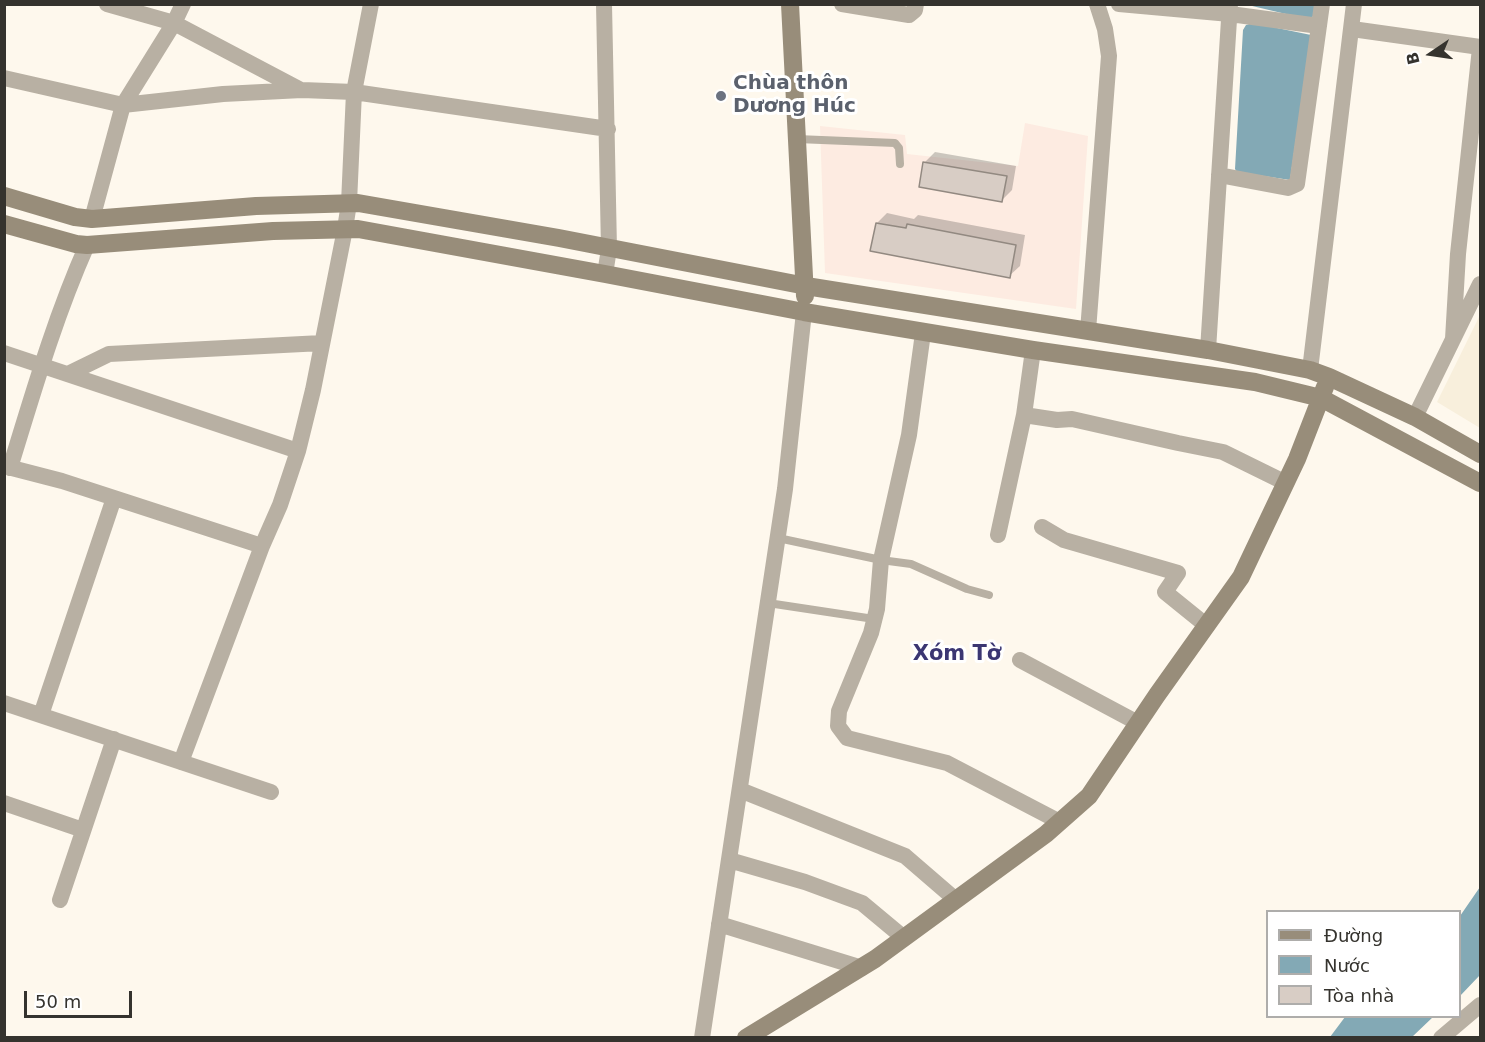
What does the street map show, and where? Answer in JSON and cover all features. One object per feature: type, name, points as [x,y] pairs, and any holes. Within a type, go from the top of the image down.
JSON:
[{"type":"main road","points":[[790,4],[806,286],[804,312]]},
{"type":"main road","points":[[4,196],[75,217],[92,219],[256,206],[349,203],[369,205],[806,286],[1208,350],[1310,370],[1329,377],[1415,417],[1480,454]]},
{"type":"main road","points":[[87,245],[92,219]]},
{"type":"main road","points":[[4,224],[87,245],[345,228],[923,333],[1255,382],[1321,398],[1480,483]]},
{"type":"main road","points":[[746,1038],[862,968],[1046,834],[1089,796],[1241,577],[1286,483],[1329,377]]},
{"type":"street","points":[[107,4],[174,23],[302,90]]},
{"type":"street","points":[[92,219],[123,105],[174,23],[183,4]]},
{"type":"street","points":[[181,762],[262,546],[280,505],[298,451],[313,390],[345,228],[349,203],[354,92],[372,4]]},
{"type":"street","points":[[604,4],[609,249],[605,274]]},
{"type":"street","points":[[842,4],[909,15],[915,10],[916,4]]},
{"type":"street","points":[[1088,331],[1109,56],[1105,29],[1096,4]]},
{"type":"street","points":[[1119,4],[1230,9],[1319,26]]},
{"type":"street","points":[[1219,175],[1288,188],[1297,184],[1322,4]]},
{"type":"street","points":[[1310,370],[1354,4]]},
{"type":"street","points":[[1208,350],[1230,9]]},
{"type":"street","points":[[1352,28],[1480,48],[1458,254],[1453,339]]},
{"type":"street","points":[[4,78],[123,105],[223,94],[302,90],[354,92],[608,129]]},
{"type":"street","points":[[87,245],[71,283],[7,467],[62,481],[262,546]]},
{"type":"street","points":[[1415,417],[1480,284]]},
{"type":"street","points":[[702,1038],[785,489],[804,312]]},
{"type":"street","points":[[923,333],[909,435],[881,560],[877,609],[852,682],[839,711],[838,726],[847,738],[947,763],[1060,822]]},
{"type":"street","points":[[68,374],[110,354],[322,343]]},
{"type":"street","points":[[998,535],[1024,415],[1033,350]]},
{"type":"street","points":[[4,353],[298,451]]},
{"type":"street","points":[[1024,415],[1057,420],[1072,419],[1223,452],[1286,483]]},
{"type":"street","points":[[41,715],[114,498]]},
{"type":"street","points":[[1042,527],[1064,540],[1178,573],[1165,592],[1207,626]]},
{"type":"street","points":[[1020,660],[1138,723]]},
{"type":"street","points":[[4,703],[271,792]]},
{"type":"street","points":[[60,900],[114,739]]},
{"type":"street","points":[[740,789],[905,856],[956,900]]},
{"type":"street","points":[[4,803],[83,830]]},
{"type":"street","points":[[729,860],[826,889],[862,903],[904,938]]},
{"type":"street","points":[[719,924],[862,968]]},
{"type":"street","points":[[1441,1038],[1480,1005]]},
{"type":"lane","points":[[797,138],[895,143],[899,148],[900,164]]},
{"type":"lane","points":[[778,538],[881,560],[911,564],[989,595]]},
{"type":"lane","points":[[768,603],[874,619]]},
{"type":"shaded area","points":[[1025,123],[1088,136],[1076,309],[825,273],[820,126],[905,135],[907,154],[1018,166]]},
{"type":"shaded area","points":[[1480,315],[1480,428],[1437,402]]},
{"type":"water","points":[[1248,5],[1318,5],[1314,16],[1307,19]]},
{"type":"water","points":[[1253,23],[1311,35],[1290,180],[1237,172],[1235,169],[1243,30],[1246,25]]},
{"type":"water","points":[[1480,887],[1480,975],[1461,995],[1461,915]]},
{"type":"water","points":[[1344,1018],[1432,1018],[1412,1037],[1330,1037]]},
{"type":"building","points":[[923,162],[1007,176],[1002,202],[919,187]]},
{"type":"building","points":[[876,223],[906,228],[907,224],[1016,245],[1010,278],[870,251]]},
{"type":"place","name":"Chùa thôn Dương Húc","points":[[721,96]]},
{"type":"district","name":"Xóm Tờ","points":[[957,655]]}]
